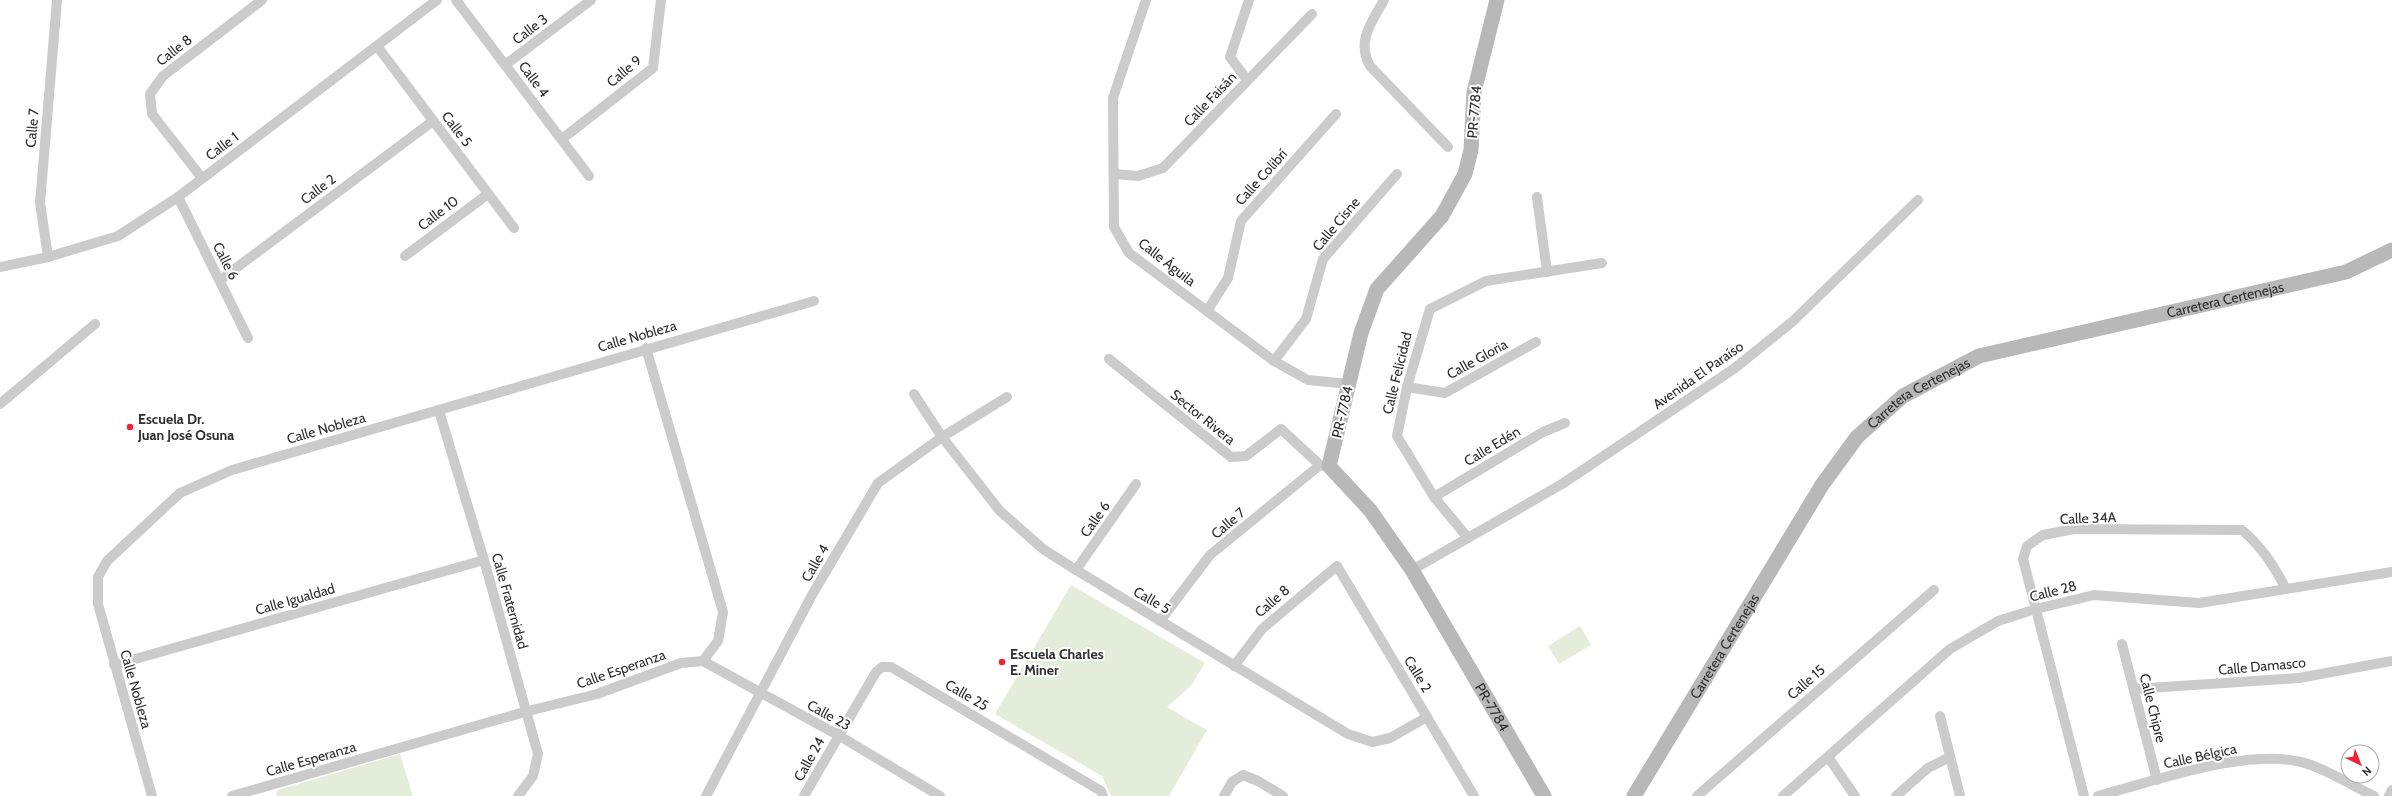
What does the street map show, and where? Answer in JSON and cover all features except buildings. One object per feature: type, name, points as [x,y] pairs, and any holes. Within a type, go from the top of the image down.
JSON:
[{"type":"main road","name":"PR-7784","points":[[1496,0],[1474,92],[1471,150],[1465,174],[1442,216],[1377,289],[1361,333],[1349,384],[1324,466],[1370,510],[1412,570],[1544,796]]},
{"type":"main road","name":"Carretera Certenejas","points":[[1634,796],[1822,485],[1857,437],[1903,396],[1979,356],[2346,272],[2392,250]]},
{"type":"street","name":"Calle 7","points":[[48,257],[40,203],[57,0]]},
{"type":"street","name":"Calle 8","points":[[202,178],[152,114],[150,94],[163,76],[262,0]]},
{"type":"street","name":"Calle 1","points":[[0,267],[48,257],[118,236],[178,197],[437,0]]},
{"type":"street","name":"Calle 4","points":[[456,0],[589,176]]},
{"type":"street","name":"Calle 3","points":[[505,65],[591,0]]},
{"type":"street","name":"Calle 9","points":[[562,139],[653,68],[661,0]]},
{"type":"street","name":"Calle Águila","points":[[1146,0],[1113,98],[1114,227],[1129,252],[1274,361],[1308,380],[1349,384]]},
{"type":"street","points":[[1247,80],[1230,57],[1249,0]]},
{"type":"street","points":[[1384,0],[1367,33],[1363,47],[1365,57],[1370,66],[1448,147]]},
{"type":"street","name":"Calle Faisán","points":[[1114,174],[1138,176],[1163,168],[1312,14]]},
{"type":"street","name":"Calle 5","points":[[377,46],[514,228]]},
{"type":"street","name":"Calle Colibrí","points":[[1207,311],[1228,278],[1241,221],[1336,114]]},
{"type":"street","name":"Calle 2","points":[[220,280],[433,121]]},
{"type":"street","name":"Calle Cisne","points":[[1274,361],[1306,319],[1323,259],[1397,174]]},
{"type":"street","name":"Calle 10","points":[[405,256],[488,194]]},
{"type":"street","name":"Calle 6","points":[[178,197],[248,338]]},
{"type":"street","points":[[1537,197],[1547,272]]},
{"type":"street","name":"Avenida El Paraíso","points":[[1468,538],[1562,484],[1736,368],[1792,322],[1918,200]]},
{"type":"street","name":"Calle Felicidad","points":[[1468,538],[1434,497],[1397,436],[1407,387],[1430,309],[1486,281],[1602,263]]},
{"type":"street","name":"Calle Nobleza","points":[[152,796],[98,604],[98,577],[107,561],[180,493],[232,470],[439,411],[646,348],[814,301]]},
{"type":"street","points":[[0,404],[95,324]]},
{"type":"street","name":"Calle Gloria","points":[[1407,387],[1445,393],[1536,342]]},
{"type":"street","points":[[646,348],[723,612],[718,641],[703,661]]},
{"type":"street","name":"Sector Rivera","points":[[1109,359],[1231,457],[1246,456],[1281,429],[1324,466]]},
{"type":"street","name":"Calle 5","points":[[914,394],[942,437],[1000,511],[1043,549],[1076,570],[1348,734],[1372,742],[1390,738],[1427,717]]},
{"type":"street","name":"Calle 4","points":[[706,796],[759,693],[819,583],[878,483],[942,437],[1006,397]]},
{"type":"street","name":"Calle Fraternidad","points":[[439,411],[528,711],[538,754],[532,776],[518,796]]},
{"type":"street","name":"Calle Edén","points":[[1434,497],[1543,432],[1566,423]]},
{"type":"street","name":"Calle 7","points":[[1160,621],[1210,556],[1324,466]]},
{"type":"street","name":"Calle 6","points":[[1076,570],[1136,484]]},
{"type":"street","name":"Calle 34A","points":[[2084,796],[2023,559],[2027,546],[2043,535],[2074,530],[2242,530],[2256,542],[2268,557],[2286,589]]},
{"type":"street","points":[[1412,570],[1468,538]]},
{"type":"street","name":"Calle Igualdad","points":[[114,665],[484,560]]},
{"type":"street","name":"Calle 8","points":[[1234,666],[1262,629],[1337,566]]},
{"type":"street","name":"Calle 2","points":[[1337,566],[1474,796]]},
{"type":"street","name":"Calle 28","points":[[1783,796],[1950,649],[1998,621],[2036,609],[2094,595],[2199,603],[2392,572]]},
{"type":"street","name":"Calle 15","points":[[1697,796],[1934,590]]},
{"type":"street","name":"Calle Chipre","points":[[2122,644],[2157,780]]},
{"type":"street","name":"Calle 23","points":[[703,661],[838,735],[940,796]]},
{"type":"street","name":"Calle Esperanza","points":[[232,796],[528,711],[597,694],[681,663],[703,661]]},
{"type":"street","name":"Calle Damasco","points":[[2134,690],[2299,678],[2392,661]]},
{"type":"street","name":"Calle 25","points":[[838,735],[876,672],[882,666],[891,667],[1075,775],[1101,791],[1103,796]]},
{"type":"street","points":[[1940,716],[1960,796]]},
{"type":"street","name":"Calle 24","points":[[804,796],[838,735]]},
{"type":"street","points":[[1828,757],[1855,796]]},
{"type":"street","points":[[1896,796],[1928,768],[1950,757]]},
{"type":"street","name":"Calle Bélgica","points":[[2098,796],[2230,762],[2276,759],[2310,764],[2374,796]]},
{"type":"street","points":[[1224,796],[1232,782],[1243,775],[1258,780],[1283,796]]},
{"type":"street","points":[[269,785],[272,796]]},
{"type":"street","points":[[2389,796],[2392,790]]},
{"type":"green space","points":[[1071,585],[1205,663],[1191,686],[1167,707],[1207,730],[1169,796],[1111,796],[1102,776],[995,714]]},
{"type":"green space","points":[[1580,626],[1591,645],[1559,664],[1548,646]]},
{"type":"green space","points":[[400,754],[413,796],[276,796],[278,790]]},
{"type":"place","name":"Escuela Dr. Juan José Osuna","points":[[130,427]]},
{"type":"place","name":"Escuela Charles E. Miner","points":[[1002,662]]}]
